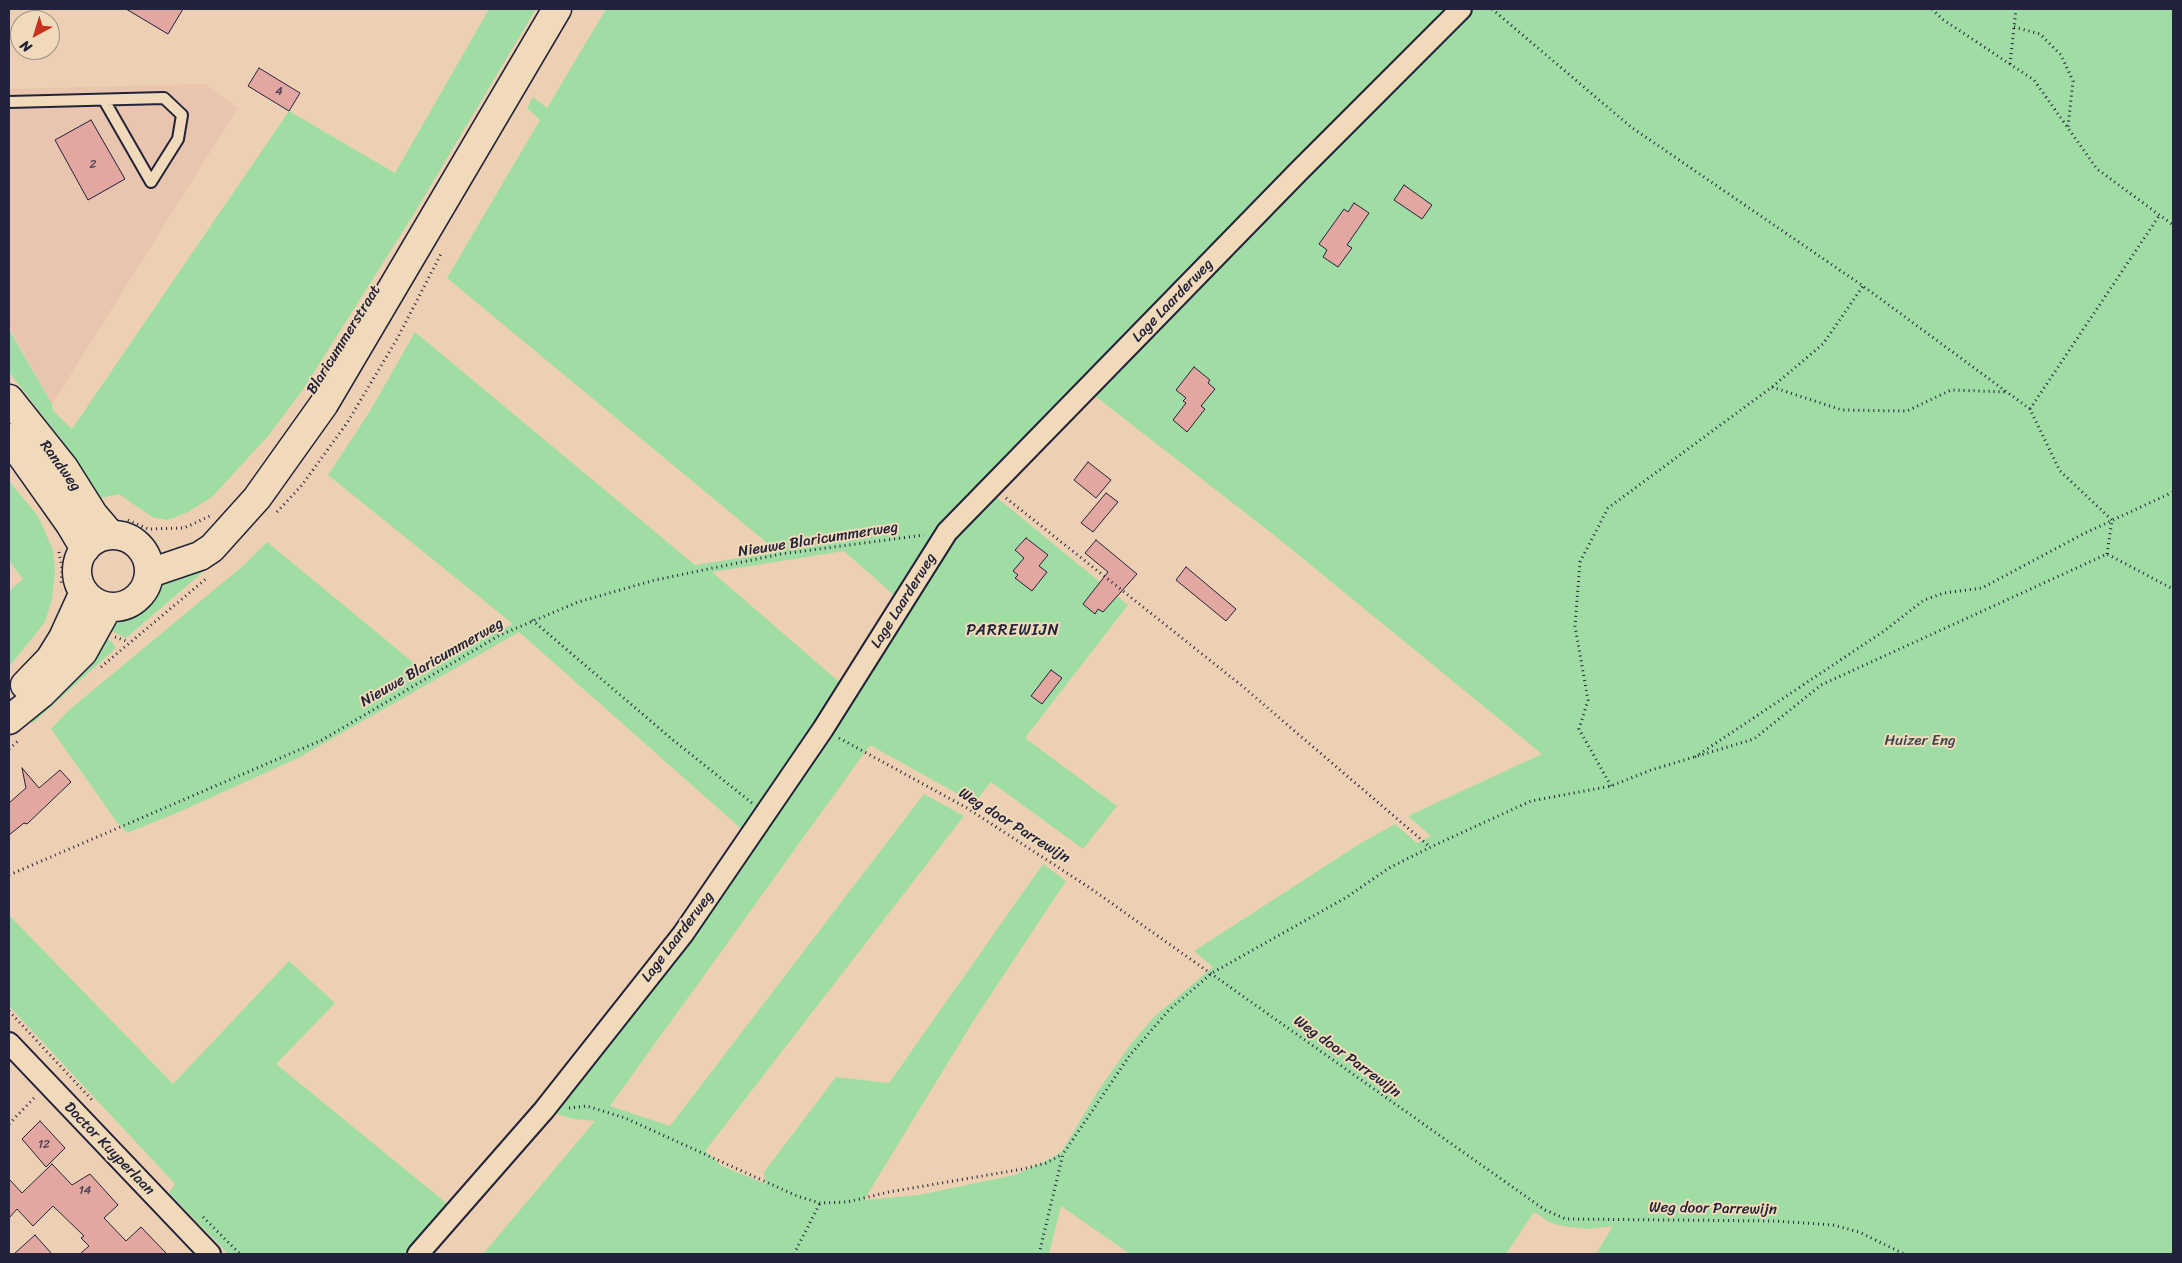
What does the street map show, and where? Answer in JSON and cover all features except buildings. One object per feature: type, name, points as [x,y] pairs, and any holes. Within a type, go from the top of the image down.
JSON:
[{"type":"main road","name":"Blaricummerstraat","points":[[145,561],[200,556],[212,548],[222,520],[257,498],[324,404],[558,9]]},
{"type":"main road","name":"Randweg","points":[[9,399],[64,468],[102,524]]},
{"type":"main road","name":"Randweg","points":[[9,438],[70,524],[72,549]]},
{"type":"main road","points":[[9,703],[50,659],[73,620],[72,592],[77,571],[72,549],[93,542],[102,524],[132,541],[145,561],[140,595],[103,618],[83,652],[41,694],[9,720]]},
{"type":"main road","points":[[72,592],[95,602],[103,618]]},
{"type":"street","name":"Lage Laarderweg","points":[[418,1254],[544,1110],[683,934],[823,729],[947,532],[1298,172],[1461,9]]},
{"type":"street","name":"Doctor Kuyperlaan","points":[[9,1043],[210,1254]]},
{"type":"lane","points":[[9,102],[164,98],[182,115],[178,139],[151,182],[104,100]]},
{"type":"path","points":[[1492,9],[1631,127],[1863,286],[2030,408],[2060,471],[2112,520]]},
{"type":"path","points":[[1932,9],[1942,19],[2034,80],[2097,169],[2173,225]]},
{"type":"path","points":[[2010,64],[2016,9]]},
{"type":"path","points":[[2014,27],[2040,34],[2061,55],[2073,81],[2068,128]]},
{"type":"path","points":[[2030,408],[2159,216]]},
{"type":"path","points":[[1611,786],[1579,729],[1588,700],[1575,626],[1580,562],[1608,508],[1772,387],[1822,344],[1863,286]]},
{"type":"path","points":[[1772,387],[1842,410],[1907,411],[1951,390],[2009,392]]},
{"type":"path","points":[[1690,760],[1884,631],[1924,600],[1944,593],[1982,588],[2112,520],[2173,492]]},
{"type":"path","points":[[1012,502],[1241,685],[1430,847]]},
{"type":"path","points":[[102,524],[116,515],[148,529],[184,528],[222,520]]},
{"type":"path","points":[[2107,554],[2112,520]]},
{"type":"path","name":"Nieuwe Blaricummerweg","points":[[9,875],[322,740],[500,635],[578,602],[655,580],[781,554],[947,532]]},
{"type":"path","points":[[72,549],[62,568],[72,592]]},
{"type":"path","points":[[2107,554],[2173,590]]},
{"type":"path","points":[[1039,1254],[1063,1154],[1130,1055],[1169,1010],[1212,973],[1278,937],[1347,897],[1390,868],[1430,847],[1530,801],[1611,786],[1651,770],[1690,760],[1754,739],[1821,685],[2107,554]]},
{"type":"path","points":[[103,618],[129,642]]},
{"type":"path","points":[[533,620],[673,740],[766,815]]},
{"type":"path","name":"Weg door Parrewijn","points":[[823,729],[967,808],[1090,888],[1544,1210],[1566,1219],[1775,1221],[1833,1225],[1860,1232],[1904,1254]]},
{"type":"path","points":[[9,1124],[47,1084]]},
{"type":"path","points":[[544,1110],[587,1106],[625,1118],[797,1196],[820,1203],[847,1202],[889,1192],[1023,1169],[1046,1163],[1063,1154]]},
{"type":"path","points":[[794,1254],[820,1203]]},
{"type":"shaded area","points":[[205,84],[238,108],[52,404],[9,326],[9,89]]},
{"type":"green space","points":[[489,9],[536,9],[412,217],[302,391],[268,436],[213,496],[188,512],[168,520],[152,517],[119,494],[97,499],[76,459],[9,372],[9,329],[52,404],[53,411],[72,429],[289,111],[395,173]]},
{"type":"green space","name":"Huizer Eng","points":[[606,9],[2173,9],[2173,1254],[1596,1254],[1613,1226],[1588,1229],[1563,1226],[1551,1223],[1534,1212],[1506,1254],[1130,1254],[1061,1206],[1049,1254],[483,1254],[595,1121],[573,1119],[554,1113],[565,1095],[651,985],[760,839],[865,682],[954,531],[995,496],[1128,605],[1025,738],[1117,806],[1083,849],[991,782],[974,803],[870,745],[610,1106],[670,1126],[924,794],[964,816],[705,1151],[722,1166],[766,1184],[764,1172],[836,1077],[889,1083],[1043,864],[1066,881],[974,1020],[864,1200],[919,1195],[1015,1175],[1052,1158],[1062,1151],[1098,1091],[1130,1045],[1154,1017],[1213,967],[1194,951],[1361,843],[1395,824],[1417,843],[1431,836],[1408,816],[1542,754],[1279,539],[1095,396],[1316,168],[1302,156],[986,486],[946,523],[928,545],[896,597],[844,551],[712,572],[843,685],[745,832],[519,632],[298,758],[179,812],[127,833],[116,821],[51,729],[69,710],[244,565],[267,542],[426,673],[476,642],[513,624],[328,475],[370,411],[415,332],[695,565],[778,552],[447,278],[540,120],[527,108],[533,97],[547,108]]},
{"type":"green space","points":[[9,481],[38,516],[53,550],[55,571],[52,599],[45,622],[9,667],[9,591],[23,579],[9,561]]},
{"type":"green space","points":[[217,560],[126,638],[107,629],[116,622],[130,620],[144,609],[155,594],[161,579]]},
{"type":"green space","points":[[102,637],[112,642],[116,648],[33,723],[26,716]]},
{"type":"green space","points":[[9,915],[173,1084],[289,961],[335,1003],[276,1064],[450,1206],[408,1254],[228,1254],[169,1193],[175,1184],[9,1006]]},
{"type":"district","name":"PARREWIJN","points":[[1013,631]]}]
